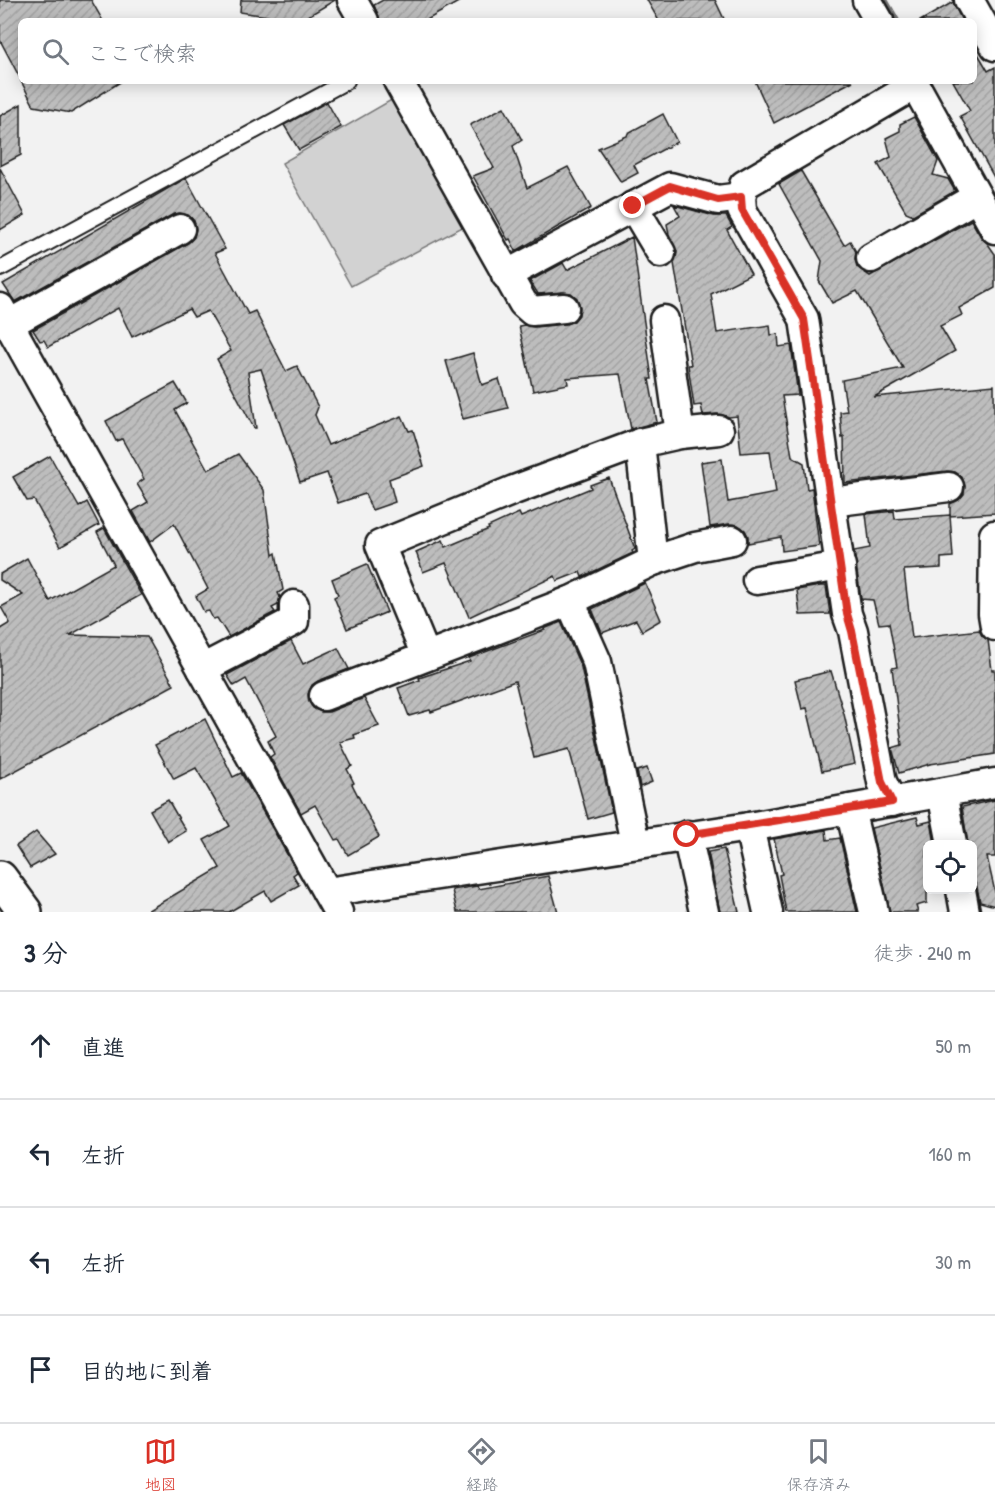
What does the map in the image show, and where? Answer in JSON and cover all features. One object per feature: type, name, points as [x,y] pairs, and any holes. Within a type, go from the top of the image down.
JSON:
[{"type":"street","points":[[352,0],[362,18]]},
{"type":"street","points":[[867,0],[877,18]]},
{"type":"street","points":[[969,0],[995,46]]},
{"type":"street","points":[[400,84],[523,303],[532,311],[564,308]]},
{"type":"street","points":[[892,802],[882,782],[847,614],[804,319],[742,210],[741,197],[744,185],[912,84]]},
{"type":"street","points":[[915,84],[995,229]]},
{"type":"street","points":[[506,275],[670,186],[718,200],[741,197]]},
{"type":"street","points":[[871,258],[977,197]]},
{"type":"street","points":[[633,206],[661,253]]},
{"type":"street","points":[[180,229],[5,316],[333,902],[635,843],[749,826],[995,783]]},
{"type":"street","points":[[664,320],[680,434]]},
{"type":"street","points":[[426,656],[380,544],[514,490],[640,443],[680,434],[718,430]]},
{"type":"street","points":[[640,443],[653,561]]},
{"type":"street","points":[[831,502],[949,487]]},
{"type":"street","points":[[994,535],[993,614],[995,626]]},
{"type":"street","points":[[324,696],[570,601],[653,561],[695,547],[732,540]]},
{"type":"street","points":[[757,580],[841,566]]},
{"type":"street","points":[[570,601],[597,662],[635,843]]},
{"type":"street","points":[[202,669],[294,621],[294,605]]},
{"type":"street","points":[[942,793],[951,840]]},
{"type":"street","points":[[850,809],[874,912]]},
{"type":"street","points":[[749,826],[768,912]]},
{"type":"street","points":[[687,835],[704,912]]},
{"type":"street","points":[[0,878],[25,912]]},
{"type":"street","points":[[962,894],[965,912]]},
{"type":"lane","points":[[0,269],[341,84]]},
{"type":"shaded area","points":[[400,95],[472,222],[351,286],[282,163]]},
{"type":"building","points":[[0,0],[91,0],[101,18],[18,18],[18,74],[0,40]]},
{"type":"building","points":[[241,0],[335,0],[305,18],[280,18],[240,12]]},
{"type":"building","points":[[383,0],[462,0],[430,18],[379,18],[374,5]]},
{"type":"building","points":[[647,0],[715,0],[724,18],[657,18]]},
{"type":"building","points":[[953,2],[961,18],[925,18]]},
{"type":"building","points":[[977,52],[988,71],[995,67],[995,179],[960,116],[970,111],[955,84],[977,84]]},
{"type":"building","points":[[23,84],[117,84],[71,113],[34,106]]},
{"type":"building","points":[[756,84],[847,84],[774,123]]},
{"type":"building","points":[[327,102],[341,127],[299,150],[284,125]]},
{"type":"building","points":[[21,104],[21,155],[0,166],[0,116]]},
{"type":"building","points":[[504,107],[522,140],[513,146],[527,188],[568,167],[591,208],[516,251],[473,176],[494,168],[470,125]]},
{"type":"building","points":[[663,114],[677,142],[634,165],[638,173],[621,182],[598,148],[627,136],[628,133]]},
{"type":"building","points":[[914,117],[938,161],[933,175],[948,179],[955,191],[913,215],[906,212],[878,164],[891,157],[886,138],[900,131],[900,124]]},
{"type":"building","points":[[0,168],[25,215],[0,230]]},
{"type":"building","points":[[801,171],[844,245],[850,241],[856,252],[857,267],[870,276],[971,220],[995,254],[995,288],[959,308],[962,315],[940,326],[955,351],[874,397],[994,385],[995,513],[950,516],[950,504],[959,500],[964,494],[965,486],[962,477],[955,472],[845,483],[844,437],[842,438],[840,412],[847,411],[842,380],[903,368],[857,291],[832,303],[819,281],[822,261],[779,184]]},
{"type":"building","points":[[186,178],[225,249],[215,253],[248,314],[255,311],[286,371],[297,366],[318,407],[315,415],[328,445],[402,416],[409,431],[413,430],[424,466],[389,479],[395,502],[372,510],[365,494],[338,503],[327,473],[300,482],[261,369],[248,372],[256,428],[254,428],[217,359],[231,351],[208,311],[194,317],[189,309],[132,337],[118,308],[48,347],[44,340],[40,341],[33,330],[188,243],[194,237],[196,229],[194,221],[188,215],[180,213],[172,215],[15,302],[3,284]]},
{"type":"building","points":[[674,205],[714,216],[726,216],[732,227],[727,230],[751,274],[711,294],[717,333],[770,325],[771,335],[778,334],[779,347],[791,345],[798,395],[782,396],[792,456],[804,463],[807,489],[812,488],[819,546],[782,551],[781,537],[748,543],[745,530],[738,525],[710,527],[701,462],[722,459],[728,502],[776,493],[770,451],[741,453],[737,416],[703,415],[701,405],[694,406],[688,365],[691,365],[674,263],[677,252],[667,224],[680,216]]},
{"type":"building","points":[[632,237],[652,379],[649,379],[657,422],[631,429],[620,374],[567,378],[568,384],[533,391],[519,326],[534,327],[574,321],[579,315],[580,307],[577,298],[571,293],[563,292],[538,294],[530,281],[563,263],[567,270]]},
{"type":"building","points":[[473,353],[482,385],[499,379],[508,408],[463,419],[446,361]]},
{"type":"building","points":[[175,383],[187,403],[175,410],[208,470],[238,454],[264,490],[273,555],[276,553],[283,590],[278,593],[280,597],[278,605],[272,608],[275,612],[229,637],[217,618],[213,619],[209,611],[204,612],[196,596],[208,589],[174,524],[150,542],[133,511],[148,502],[137,484],[144,479],[122,439],[116,441],[106,421]]},
{"type":"building","points":[[50,456],[79,507],[87,502],[99,525],[60,547],[34,500],[27,501],[13,477]]},
{"type":"building","points":[[609,478],[635,549],[633,553],[582,577],[580,572],[557,581],[555,576],[469,617],[446,563],[423,572],[416,552],[443,540],[446,547],[489,529],[488,527],[519,513],[521,517],[591,488],[590,485]]},
{"type":"building","points":[[894,511],[895,519],[950,515],[953,557],[941,558],[941,568],[904,570],[912,638],[979,630],[988,640],[992,670],[995,670],[995,754],[930,764],[899,773],[892,748],[902,745],[892,668],[897,667],[889,623],[879,624],[873,600],[861,599],[854,551],[870,548],[866,514]]},
{"type":"building","points":[[104,528],[141,595],[70,635],[147,637],[174,685],[0,779],[0,629],[10,623],[1,607],[23,595],[0,580],[0,574],[27,558],[50,601],[114,565],[97,532]]},
{"type":"building","points":[[367,564],[387,612],[347,629],[334,597],[338,595],[332,579]]},
{"type":"building","points":[[645,583],[661,620],[642,631],[636,620],[602,633],[592,609]]},
{"type":"building","points":[[826,586],[830,614],[800,615],[797,590]]},
{"type":"building","points":[[561,622],[581,667],[612,812],[588,819],[569,749],[534,758],[515,681],[431,712],[430,710],[409,716],[398,688],[420,680],[419,678],[470,661],[469,658]]},
{"type":"building","points":[[291,641],[303,664],[338,648],[349,669],[312,685],[308,694],[313,708],[321,712],[329,712],[364,698],[379,726],[354,735],[355,738],[340,742],[352,766],[347,769],[354,783],[352,784],[379,837],[348,855],[339,839],[335,840],[315,805],[301,813],[270,757],[274,754],[268,741],[276,736],[246,679],[234,686],[227,675]]},
{"type":"building","points":[[831,671],[844,714],[855,764],[822,771],[807,708],[802,709],[795,680]]},
{"type":"building","points":[[205,719],[233,777],[241,773],[297,872],[293,875],[299,885],[271,901],[265,891],[229,912],[145,912],[220,868],[204,840],[230,826],[196,768],[174,779],[155,745]]},
{"type":"building","points":[[647,768],[652,782],[640,787],[637,771]]},
{"type":"building","points":[[168,800],[186,831],[168,842],[150,810]]},
{"type":"building","points":[[995,800],[995,857],[987,857],[995,892],[995,906],[980,902],[977,887],[977,840],[967,840],[962,807]]},
{"type":"building","points":[[917,817],[919,824],[931,821],[934,840],[923,840],[923,894],[927,894],[927,903],[916,906],[918,912],[890,912],[871,828]]},
{"type":"building","points":[[826,830],[827,840],[840,838],[857,912],[786,912],[779,875],[782,874],[774,839]]},
{"type":"building","points":[[36,832],[55,854],[30,868],[16,846]]},
{"type":"building","points":[[724,849],[739,912],[720,912],[708,852]]},
{"type":"building","points":[[548,876],[558,912],[457,912],[452,890],[477,886],[479,889]]},
{"type":"waterway","points":[[884,0],[894,18]]},
{"type":"route","points":[[633,206],[670,186],[718,200],[741,197],[742,210],[804,319],[847,614],[882,782],[892,802],[687,835]]}]
